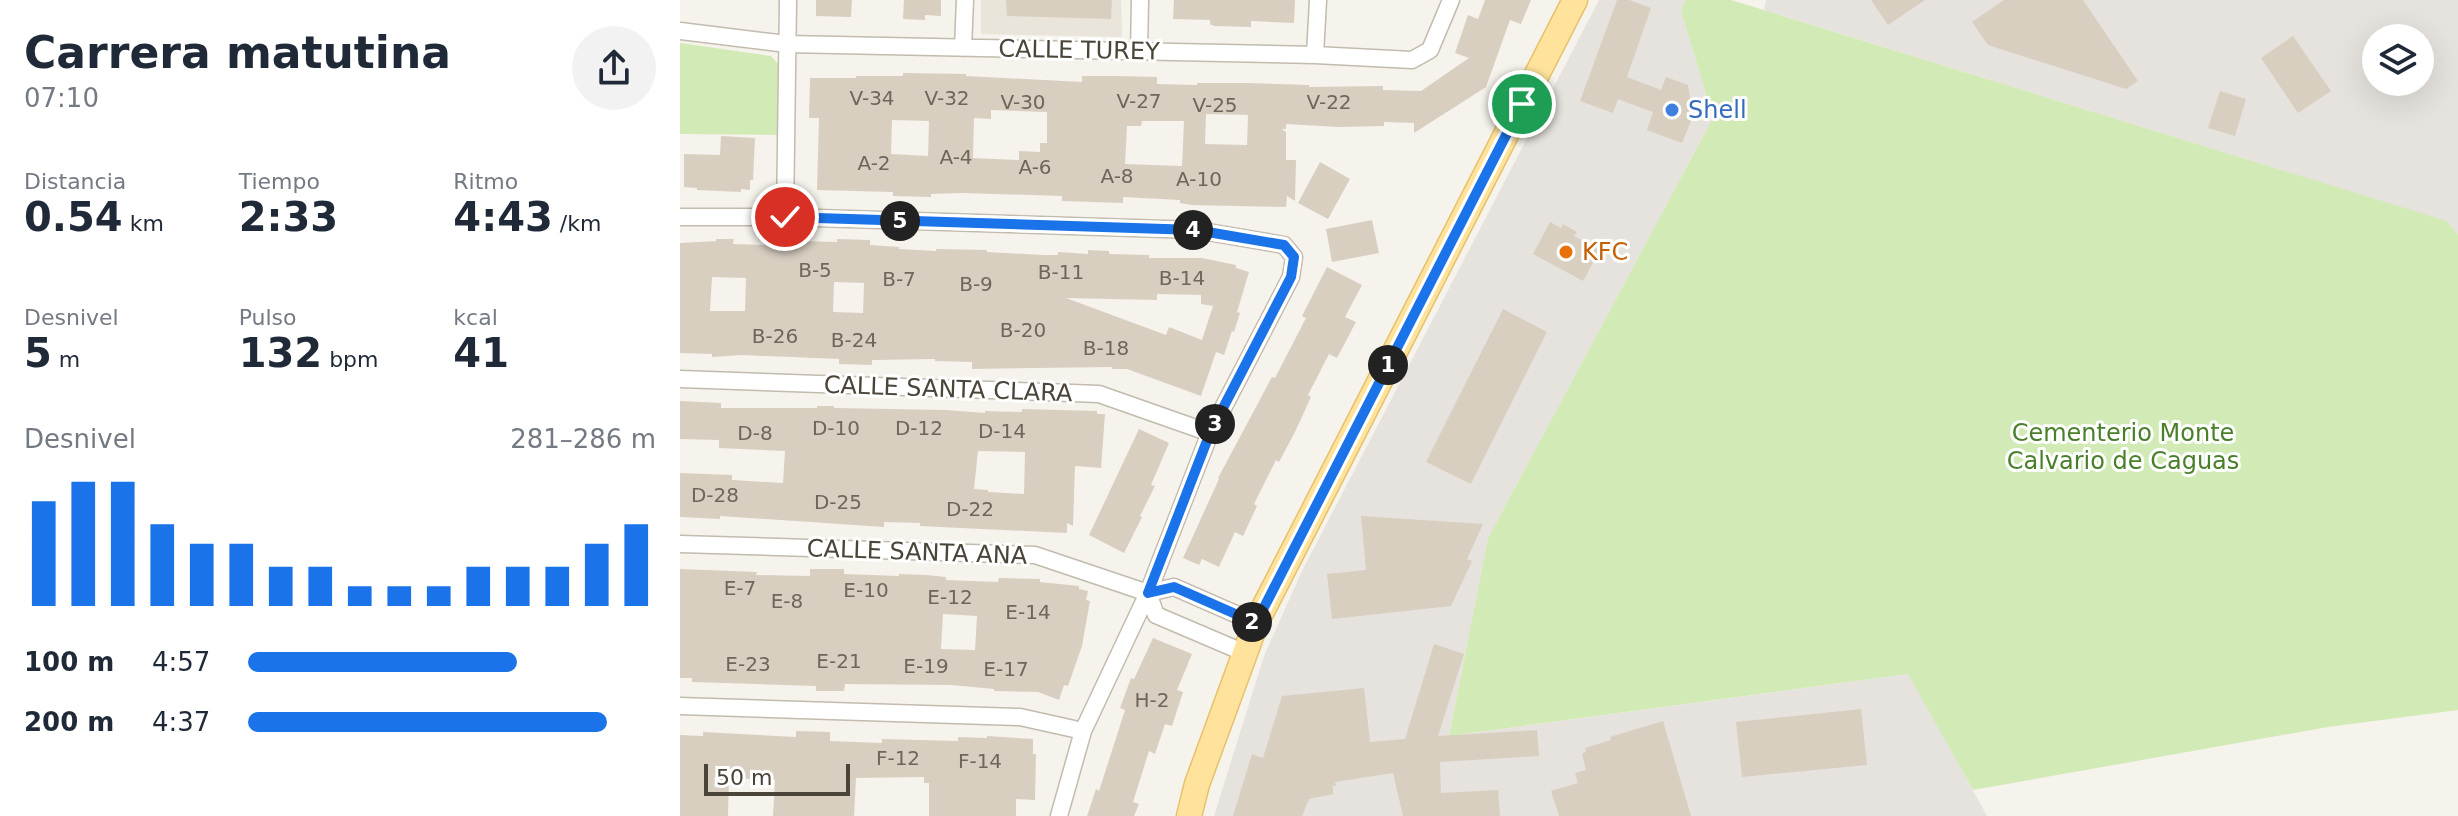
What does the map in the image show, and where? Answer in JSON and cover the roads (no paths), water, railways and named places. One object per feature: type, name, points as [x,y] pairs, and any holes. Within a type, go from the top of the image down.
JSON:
[{"type":"main road","points":[[1189,816],[1197,784],[1256,623],[1575,0]]},
{"type":"street","points":[[785,217],[788,0]]},
{"type":"street","points":[[963,48],[965,0]]},
{"type":"street","points":[[1139,51],[1140,0]]},
{"type":"street","points":[[1315,55],[1318,0]]},
{"type":"street","name":"CALLE TUREY","points":[[680,31],[787,44],[1315,55],[1412,60],[1430,50],[1450,3]]},
{"type":"street","points":[[680,217],[785,217],[1196,230],[1284,245],[1294,257],[1291,277],[1210,433],[1148,593],[1083,731],[1059,816]]},
{"type":"street","name":"CALLE SANTA CLARA","points":[[680,379],[1099,394],[1210,433]]},
{"type":"street","name":"CALLE SANTA ANA","points":[[680,544],[1035,555],[1148,593],[1174,587],[1256,623]]},
{"type":"street","points":[[1148,593],[1156,615],[1245,653]]},
{"type":"street","points":[[680,706],[1020,717],[1083,731]]},
{"type":"place","name":"Shell","points":[[1672,110]]},
{"type":"place","name":"KFC","points":[[1566,252]]},
{"type":"park label","name":"Cementerio Monte Calvario de Caguas","points":[[2123,447]]}]
